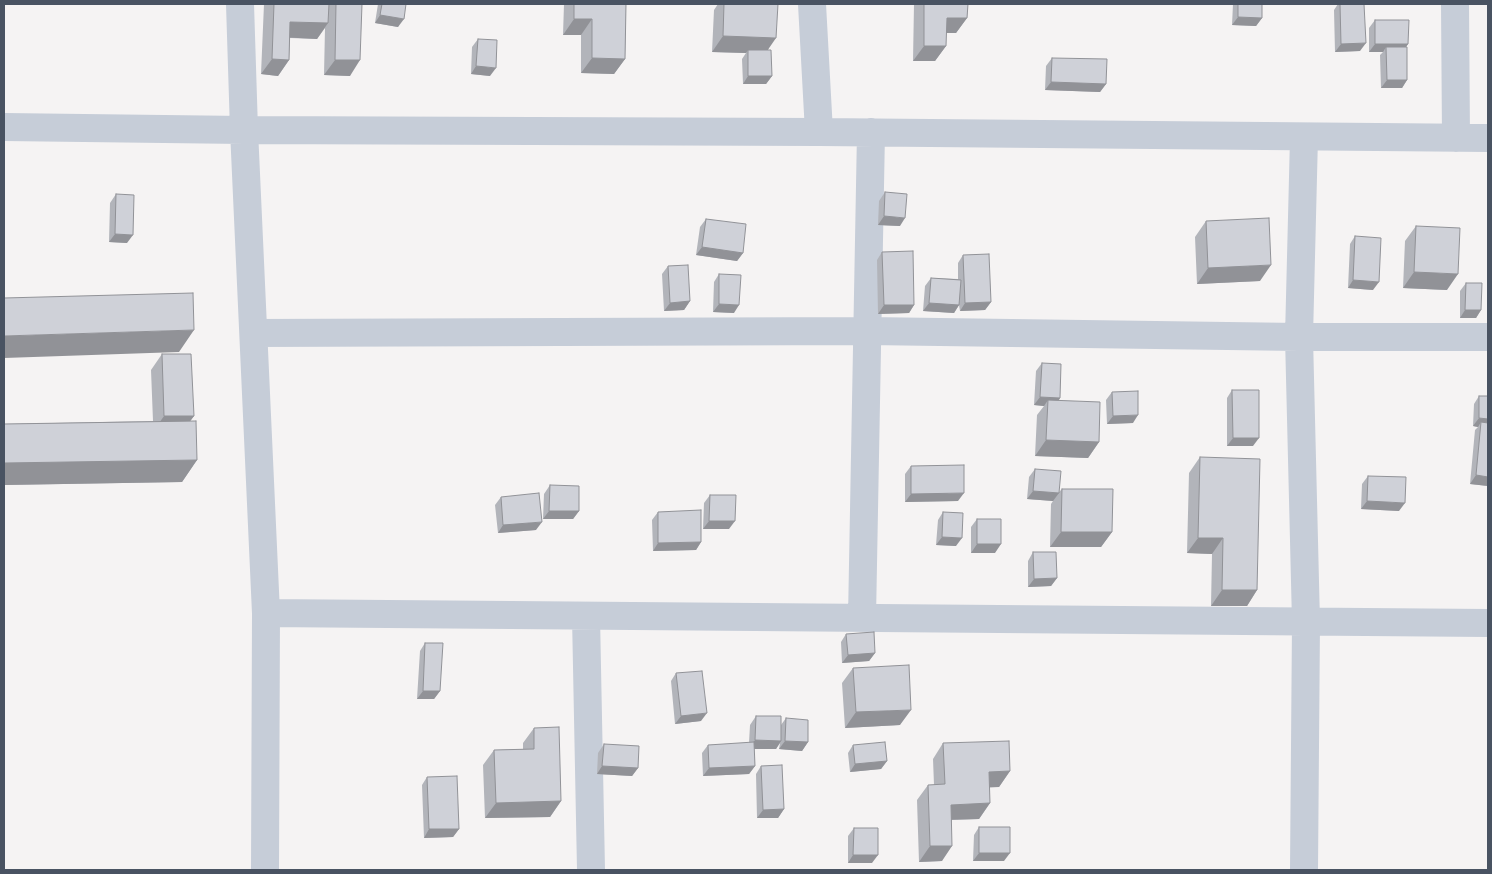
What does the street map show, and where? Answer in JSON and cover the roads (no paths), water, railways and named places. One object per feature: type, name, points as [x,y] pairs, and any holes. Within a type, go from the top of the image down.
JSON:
[{"type":"street","points":[[240,4],[266,613],[265,870]]},
{"type":"street","points":[[812,4],[819,132]]},
{"type":"street","points":[[1455,4],[1456,138]]},
{"type":"street","points":[[4,127],[1488,138]]},
{"type":"street","points":[[862,618],[871,132]]},
{"type":"street","points":[[1304,137],[1299,338],[1306,622],[1304,870]]},
{"type":"street","points":[[254,333],[868,332],[1299,338],[1488,337]]},
{"type":"street","points":[[266,613],[1488,623]]},
{"type":"street","points":[[586,616],[591,870]]}]
